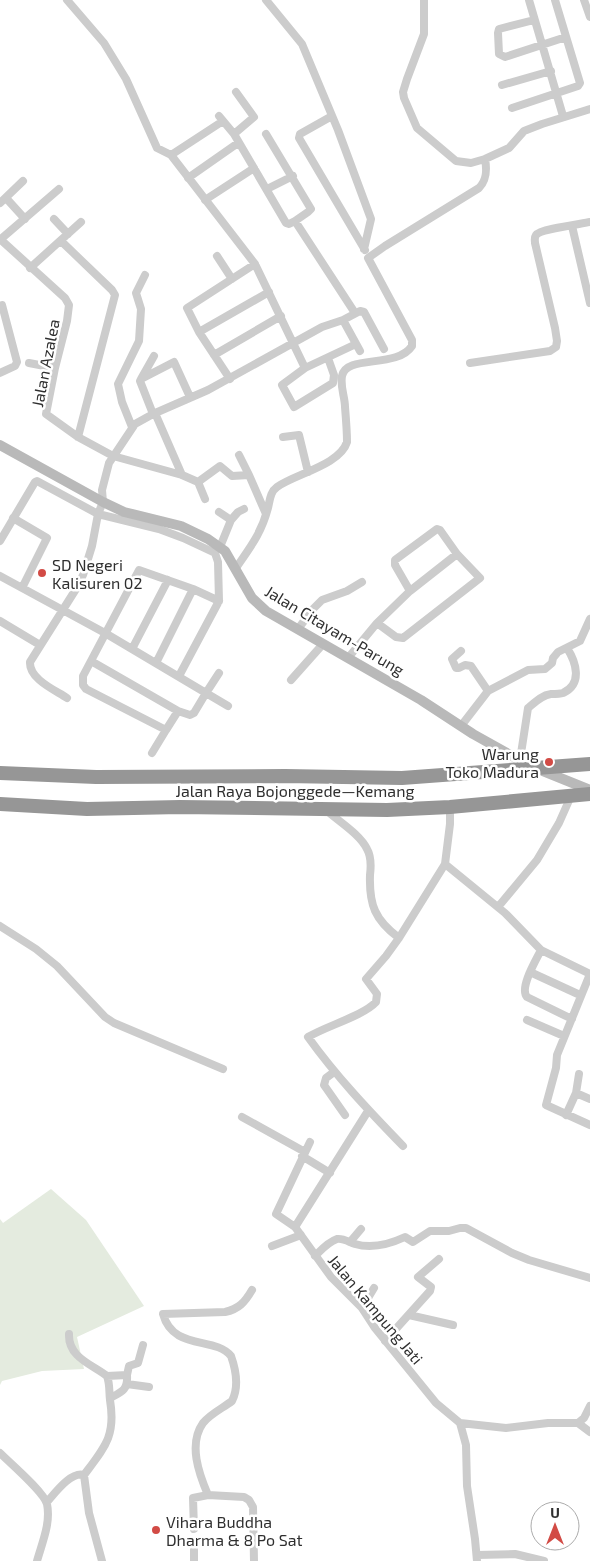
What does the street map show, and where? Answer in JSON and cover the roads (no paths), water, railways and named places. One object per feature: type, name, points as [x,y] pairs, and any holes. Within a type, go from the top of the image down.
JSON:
[{"type":"highway","name":"Jalan Raya Bojonggede—Kemang","points":[[0,773],[96,777],[285,776],[402,778],[590,764]]},
{"type":"highway","name":"Jalan Raya Bojonggede—Kemang","points":[[0,804],[86,809],[180,807],[387,810],[450,807],[590,794]]},
{"type":"main road","name":"Jalan Citayam-Parung","points":[[0,445],[33,465],[124,512],[181,526],[199,534],[220,547],[236,568],[255,602],[266,610],[520,760],[590,790]]},
{"type":"street","points":[[67,0],[104,43],[126,79],[157,148],[171,155],[255,264],[305,368]]},
{"type":"street","points":[[266,0],[302,44],[332,116],[371,220],[364,249]]},
{"type":"street","points":[[424,0],[424,34],[403,92],[406,106],[422,133],[456,161],[471,162],[485,160],[508,148],[524,131],[564,116],[590,109]]},
{"type":"street","points":[[529,0],[564,116]]},
{"type":"street","points":[[512,108],[578,86],[580,83],[555,0]]},
{"type":"street","points":[[584,0],[590,17]]},
{"type":"street","points":[[534,20],[499,29],[499,54],[505,57],[566,37]]},
{"type":"street","points":[[502,85],[551,71]]},
{"type":"street","points":[[234,134],[254,117],[236,92]]},
{"type":"street","points":[[236,568],[258,537],[275,488],[330,460],[342,451],[346,445],[345,405],[341,381],[344,370],[351,365],[387,360],[404,354],[412,346],[412,340],[364,249],[298,138],[300,134],[332,116]]},
{"type":"street","points":[[171,155],[221,118],[234,134],[286,223],[289,224],[311,210],[266,134]]},
{"type":"street","points":[[188,178],[238,142]]},
{"type":"street","points":[[368,258],[479,188],[484,182],[485,160]]},
{"type":"street","points":[[205,200],[254,168]]},
{"type":"street","points":[[267,190],[292,176]]},
{"type":"street","points":[[23,181],[3,201],[25,219]]},
{"type":"street","points":[[0,239],[59,189]]},
{"type":"street","points":[[54,219],[68,234]]},
{"type":"street","points":[[295,221],[355,313]]},
{"type":"street","points":[[30,268],[82,222]]},
{"type":"street","points":[[470,363],[550,351],[556,347],[555,328],[535,239],[538,233],[590,222]]},
{"type":"street","points":[[572,226],[590,303]]},
{"type":"street","name":"Jalan Azalea","points":[[0,239],[65,298],[69,304],[67,321],[46,414],[78,437],[113,456],[198,482]]},
{"type":"street","points":[[61,241],[115,295],[78,437]]},
{"type":"street","points":[[217,256],[232,279]]},
{"type":"street","points":[[230,379],[199,332],[188,312],[188,307],[255,264]]},
{"type":"street","points":[[132,427],[122,402],[118,384],[139,341],[141,309],[136,293],[145,275]]},
{"type":"street","points":[[199,332],[269,292]]},
{"type":"street","points":[[0,373],[15,366],[17,362],[2,305]]},
{"type":"street","points":[[67,698],[35,676],[30,662],[76,589],[86,567],[98,514],[103,502],[102,490],[105,477],[113,456],[132,427],[154,413],[230,379],[322,327],[343,320],[360,310],[364,311],[384,349]]},
{"type":"street","points":[[214,355],[281,316]]},
{"type":"street","points":[[328,358],[334,375],[333,383],[294,407],[282,385],[305,368],[328,358],[358,347],[343,320]]},
{"type":"street","points":[[154,356],[140,381],[182,476]]},
{"type":"street","points":[[141,379],[174,362],[190,397]]},
{"type":"street","points":[[29,363],[55,368]]},
{"type":"street","points":[[284,437],[298,435],[308,472]]},
{"type":"street","points":[[239,455],[266,514]]},
{"type":"street","points":[[205,499],[198,482],[220,466],[232,476],[249,476]]},
{"type":"street","points":[[0,541],[36,481],[98,514],[159,529],[215,554],[218,562],[219,602],[179,676]]},
{"type":"street","points":[[220,547],[231,520],[238,512],[244,509]]},
{"type":"street","points":[[219,512],[231,520]]},
{"type":"street","points":[[13,518],[46,538],[22,588]]},
{"type":"street","points":[[377,623],[396,637],[403,638],[479,579],[479,576],[457,554],[440,530],[437,529],[396,558],[395,565],[410,591]]},
{"type":"street","points":[[348,658],[377,623],[410,591],[457,554]]},
{"type":"street","points":[[166,730],[84,687],[82,678],[137,571],[140,570],[193,589],[219,602]]},
{"type":"street","points":[[0,576],[105,633],[228,706]]},
{"type":"street","points":[[132,649],[168,580]]},
{"type":"street","points":[[298,630],[322,600],[347,591],[362,582]]},
{"type":"street","points":[[156,663],[193,589]]},
{"type":"street","points":[[461,726],[488,691],[528,670],[545,669],[552,664],[555,655],[583,638],[590,620]]},
{"type":"street","points":[[0,622],[40,645]]},
{"type":"street","points":[[291,680],[323,644]]},
{"type":"street","points":[[520,760],[528,708],[542,696],[563,693],[573,685],[576,671],[573,657],[567,648]]},
{"type":"street","points":[[461,651],[452,659],[456,668],[465,665],[471,666],[488,691]]},
{"type":"street","points":[[91,661],[190,715],[193,715],[219,673]]},
{"type":"street","points":[[152,753],[178,710]]},
{"type":"street","points":[[498,907],[537,860],[559,822],[571,796]]},
{"type":"street","points":[[403,1146],[368,1111],[334,1072],[308,1037],[373,1005],[377,1000],[377,994],[366,979],[399,938],[446,864],[450,807]]},
{"type":"street","points":[[325,809],[361,839],[367,848],[370,860],[371,899],[375,911],[386,928],[399,938]]},
{"type":"street","points":[[446,864],[498,907],[541,950],[590,974],[557,1055],[556,1068],[546,1105],[590,1125]]},
{"type":"street","points":[[0,926],[36,949],[57,966],[105,1017],[114,1023],[223,1069]]},
{"type":"street","points":[[541,950],[523,990],[525,995],[572,1019]]},
{"type":"street","points":[[530,972],[580,995]]},
{"type":"street","points":[[527,1020],[564,1036]]},
{"type":"street","points":[[334,1072],[326,1078],[324,1085],[345,1115]]},
{"type":"street","points":[[566,1115],[576,1093],[579,1074]]},
{"type":"street","points":[[576,1093],[590,1099]]},
{"type":"street","points":[[295,1228],[368,1111]]},
{"type":"street","points":[[242,1117],[304,1154],[330,1173]]},
{"type":"street","points":[[304,1154],[310,1142]]},
{"type":"street","name":"Jalan Kampung Jati","points":[[304,1154],[276,1213],[278,1217],[295,1228],[331,1278],[362,1308],[385,1341],[436,1403],[460,1423]]},
{"type":"street","points":[[315,1256],[333,1241],[342,1239],[364,1246],[394,1242],[405,1236],[413,1242],[430,1231],[452,1231],[463,1228],[529,1260],[590,1278]]},
{"type":"street","points":[[350,1242],[361,1229]]},
{"type":"street","points":[[272,1246],[301,1235]]},
{"type":"street","points":[[385,1341],[430,1291],[430,1287],[418,1276],[439,1258]]},
{"type":"street","points":[[362,1308],[374,1288]]},
{"type":"street","points":[[208,1495],[198,1467],[196,1455],[197,1434],[207,1419],[232,1401],[236,1386],[234,1362],[227,1352],[193,1341],[171,1330],[163,1314],[225,1312],[233,1310],[246,1300],[252,1290]]},
{"type":"street","points":[[409,1314],[452,1325]]},
{"type":"street","points":[[69,1334],[70,1346],[77,1356],[107,1376],[127,1375]]},
{"type":"street","points":[[128,1384],[129,1366],[138,1363],[143,1345]]},
{"type":"street","points":[[102,1561],[86,1501],[84,1476],[110,1438],[112,1418],[107,1376]]},
{"type":"street","points":[[110,1398],[119,1393],[128,1384]]},
{"type":"street","points":[[128,1384],[149,1387]]},
{"type":"street","points":[[578,1423],[584,1418],[590,1406]]},
{"type":"street","points":[[544,1561],[522,1555],[477,1558],[467,1486],[466,1445],[460,1423],[506,1428],[548,1423],[578,1423],[590,1432]]},
{"type":"street","points":[[0,1453],[32,1484],[47,1502],[47,1525],[37,1561]]},
{"type":"street","points":[[47,1502],[72,1477],[79,1474],[84,1476]]},
{"type":"street","points":[[194,1529],[192,1500],[208,1495],[244,1497],[250,1500],[253,1507],[254,1561]]},
{"type":"street","points":[[194,1544],[194,1561]]},
{"type":"place","name":"SD Negeri Kalisuren 02","points":[[42,573]]},
{"type":"place","name":"Warung Toko Madura","points":[[549,762]]},
{"type":"place","name":"Vihara Buddha Dharma & 8 Po Sat","points":[[156,1530]]}]
